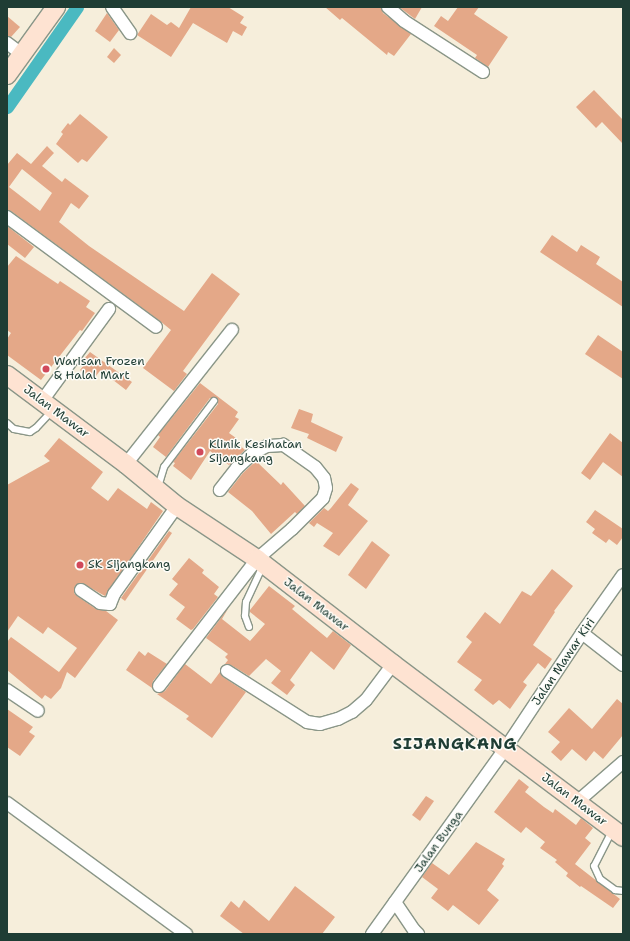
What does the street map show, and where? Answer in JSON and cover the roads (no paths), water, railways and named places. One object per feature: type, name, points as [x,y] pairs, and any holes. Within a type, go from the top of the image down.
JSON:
[{"type":"street","points":[[7,75],[23,55],[56,7]]},
{"type":"street","points":[[112,7],[130,33]]},
{"type":"street","points":[[388,7],[404,21],[483,72]]},
{"type":"street","points":[[7,43],[23,55]]},
{"type":"street","points":[[7,217],[156,328]]},
{"type":"street","points":[[48,405],[109,309]]},
{"type":"street","points":[[126,464],[232,330]]},
{"type":"street","name":"Jalan Mawar","points":[[7,376],[126,464],[177,506],[260,562],[505,749],[618,833]]},
{"type":"street","points":[[159,686],[260,562],[323,498],[326,488],[324,478],[315,467],[283,445],[267,446],[253,453],[237,468],[220,490]]},
{"type":"street","points":[[81,590],[100,603],[110,604],[114,594],[177,506]]},
{"type":"street","name":"Jalan Mawar Kiri","points":[[505,749],[582,633],[623,575]]},
{"type":"street","points":[[582,633],[623,665]]},
{"type":"street","points":[[228,671],[307,722],[320,724],[338,719],[352,712],[366,700],[393,664]]},
{"type":"street","points":[[7,690],[38,712]]},
{"type":"street","name":"Jalan Bunga","points":[[372,934],[505,749]]},
{"type":"street","points":[[577,802],[623,762]]},
{"type":"street","points":[[7,803],[186,934]]},
{"type":"street","points":[[395,902],[418,934]]},
{"type":"lane","points":[[157,489],[164,467],[214,401]]},
{"type":"lane","points":[[7,423],[14,428],[30,432],[48,405]]},
{"type":"lane","points":[[249,627],[246,616],[246,602],[260,562]]},
{"type":"lane","points":[[618,833],[594,866],[600,879],[616,890],[623,891]]},
{"type":"waterway","points":[[7,107],[77,7]]},
{"type":"place","name":"Warisan Frozen & Halal Mart","points":[[46,369]]},
{"type":"place","name":"Klinik Kesihatan Sijangkang","points":[[200,452]]},
{"type":"place","name":"SK Sijangkang","points":[[80,565]]},
{"type":"district","name":"SIJANGKANG","points":[[455,744]]}]
